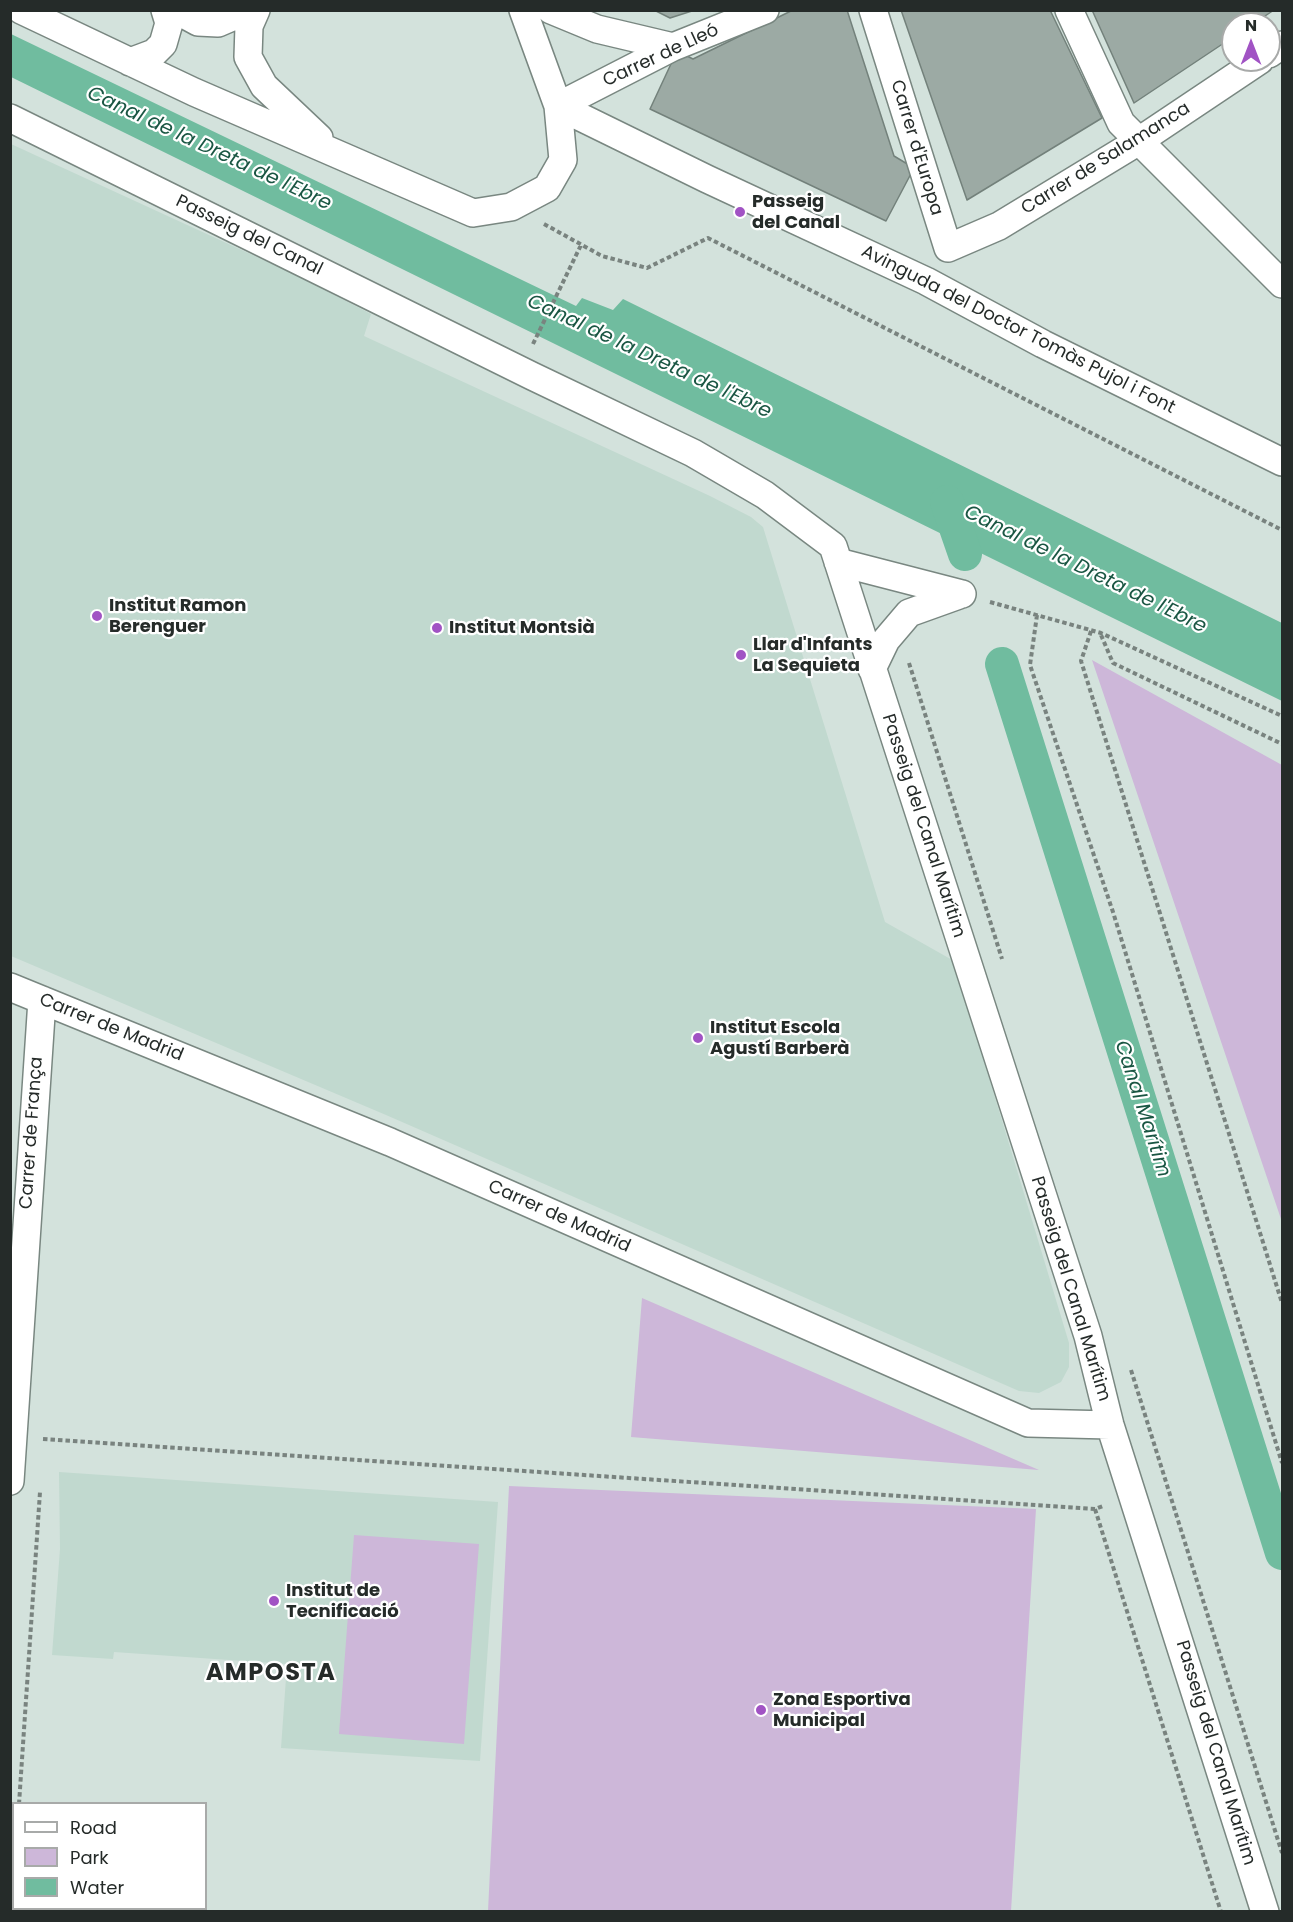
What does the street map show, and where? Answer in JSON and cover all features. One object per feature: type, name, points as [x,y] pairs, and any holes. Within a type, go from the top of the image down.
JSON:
[{"type":"street","points":[[21,10],[130,62],[473,213],[512,207],[547,188],[564,160],[558,106],[523,10]]},
{"type":"street","points":[[130,62],[154,53],[163,44],[169,23],[165,10]]},
{"type":"street","points":[[176,10],[198,22],[218,23],[249,12],[248,57],[264,86],[340,156]]},
{"type":"street","points":[[551,10],[597,29],[673,47]]},
{"type":"street","name":"Carrer de Lleó","points":[[558,106],[673,47],[765,10]]},
{"type":"street","name":"Carrer d'Europa","points":[[873,10],[948,248]]},
{"type":"street","points":[[1069,10],[1121,123],[1282,284]]},
{"type":"street","name":"Carrer de Salamanca","points":[[948,248],[999,226],[1139,141],[1242,72]]},
{"type":"street","name":"Avinguda del Doctor Tomàs Pujol i Font","points":[[558,106],[706,179],[926,281],[1043,344],[1282,462]]},
{"type":"street","name":"Passeig del Canal","points":[[10,118],[693,453],[765,495],[835,554]]},
{"type":"street","points":[[926,281],[948,248]]},
{"type":"street","points":[[835,554],[962,594]]},
{"type":"street","name":"Passeig del Canal Marítim","points":[[835,554],[1088,1335],[1110,1425],[1265,1911]]},
{"type":"street","points":[[872,669],[886,640],[909,614],[962,594]]},
{"type":"street","name":"Carrer de Madrid","points":[[10,987],[390,1143],[1028,1423],[1110,1425]]},
{"type":"street","name":"Carrer de França","points":[[10,1481],[19,1186],[42,1000]]},
{"type":"path","points":[[512,207],[602,256],[647,268],[708,238],[1282,530]]},
{"type":"path","points":[[528,355],[581,245]]},
{"type":"path","points":[[962,594],[1101,633],[1282,716]]},
{"type":"path","points":[[1037,615],[1030,665],[1113,912],[1282,1463]]},
{"type":"path","points":[[1091,631],[1081,661],[1282,1303]]},
{"type":"path","points":[[1101,633],[1113,663],[1282,744]]},
{"type":"path","points":[[43,1451],[43,1439],[1095,1509],[1167,1486]]},
{"type":"path","points":[[19,1802],[41,1486]]},
{"type":"path","points":[[1095,1509],[1221,1911]]},
{"type":"shaded area","points":[[11,144],[296,275],[371,314],[364,336],[710,496],[751,517],[763,527],[885,922],[954,961],[1069,1343],[1069,1367],[1061,1382],[1039,1393],[1019,1391],[386,1115],[11,956]]},
{"type":"shaded area","name":"Institut de Tecnificació","points":[[59,1472],[498,1502],[480,1761],[281,1748],[287,1664],[114,1652],[113,1659],[52,1655],[60,1549]]},
{"type":"green space","points":[[1092,660],[1282,765],[1282,1222]]},
{"type":"green space","points":[[642,1298],[1039,1470],[631,1437]]},
{"type":"green space","name":"Zona Esportiva Municipal","points":[[509,1486],[1036,1509],[1011,1911],[488,1911]]},
{"type":"green space","points":[[354,1535],[479,1544],[464,1744],[339,1734]]},
{"type":"water","name":"Canal de la Dreta de l'Ebre","points":[[11,34],[576,306],[582,298],[613,310],[623,299],[1282,623],[1282,701],[11,77]]},
{"type":"building","points":[[654,10],[695,10],[670,18]]},
{"type":"building","points":[[793,10],[847,10],[894,156],[914,168],[886,221],[650,109],[677,51],[693,59]]},
{"type":"building","points":[[901,10],[1050,10],[1102,118],[967,200]]},
{"type":"building","points":[[1092,10],[1274,10],[1271,12],[1221,12],[1221,45],[1134,103]]},
{"type":"waterway","name":"Canal Marítim","points":[[947,502],[965,554]]},
{"type":"waterway","name":"Canal Marítim","points":[[1002,664],[1282,1553]]},
{"type":"place","name":"Passeig del Canal","points":[[740,212]]},
{"type":"place","name":"Institut Ramon Berenguer","points":[[97,616]]},
{"type":"place","name":"Institut Montsià","points":[[437,628]]},
{"type":"place","name":"Llar d'Infants La Sequieta","points":[[741,655]]},
{"type":"place","name":"Institut Escola Agustí Barberà","points":[[698,1038]]},
{"type":"place","name":"Institut de Tecnificació","points":[[274,1601]]},
{"type":"place","name":"Zona Esportiva Municipal","points":[[761,1710]]},
{"type":"district","name":"AMPOSTA","points":[[271,1674]]}]
